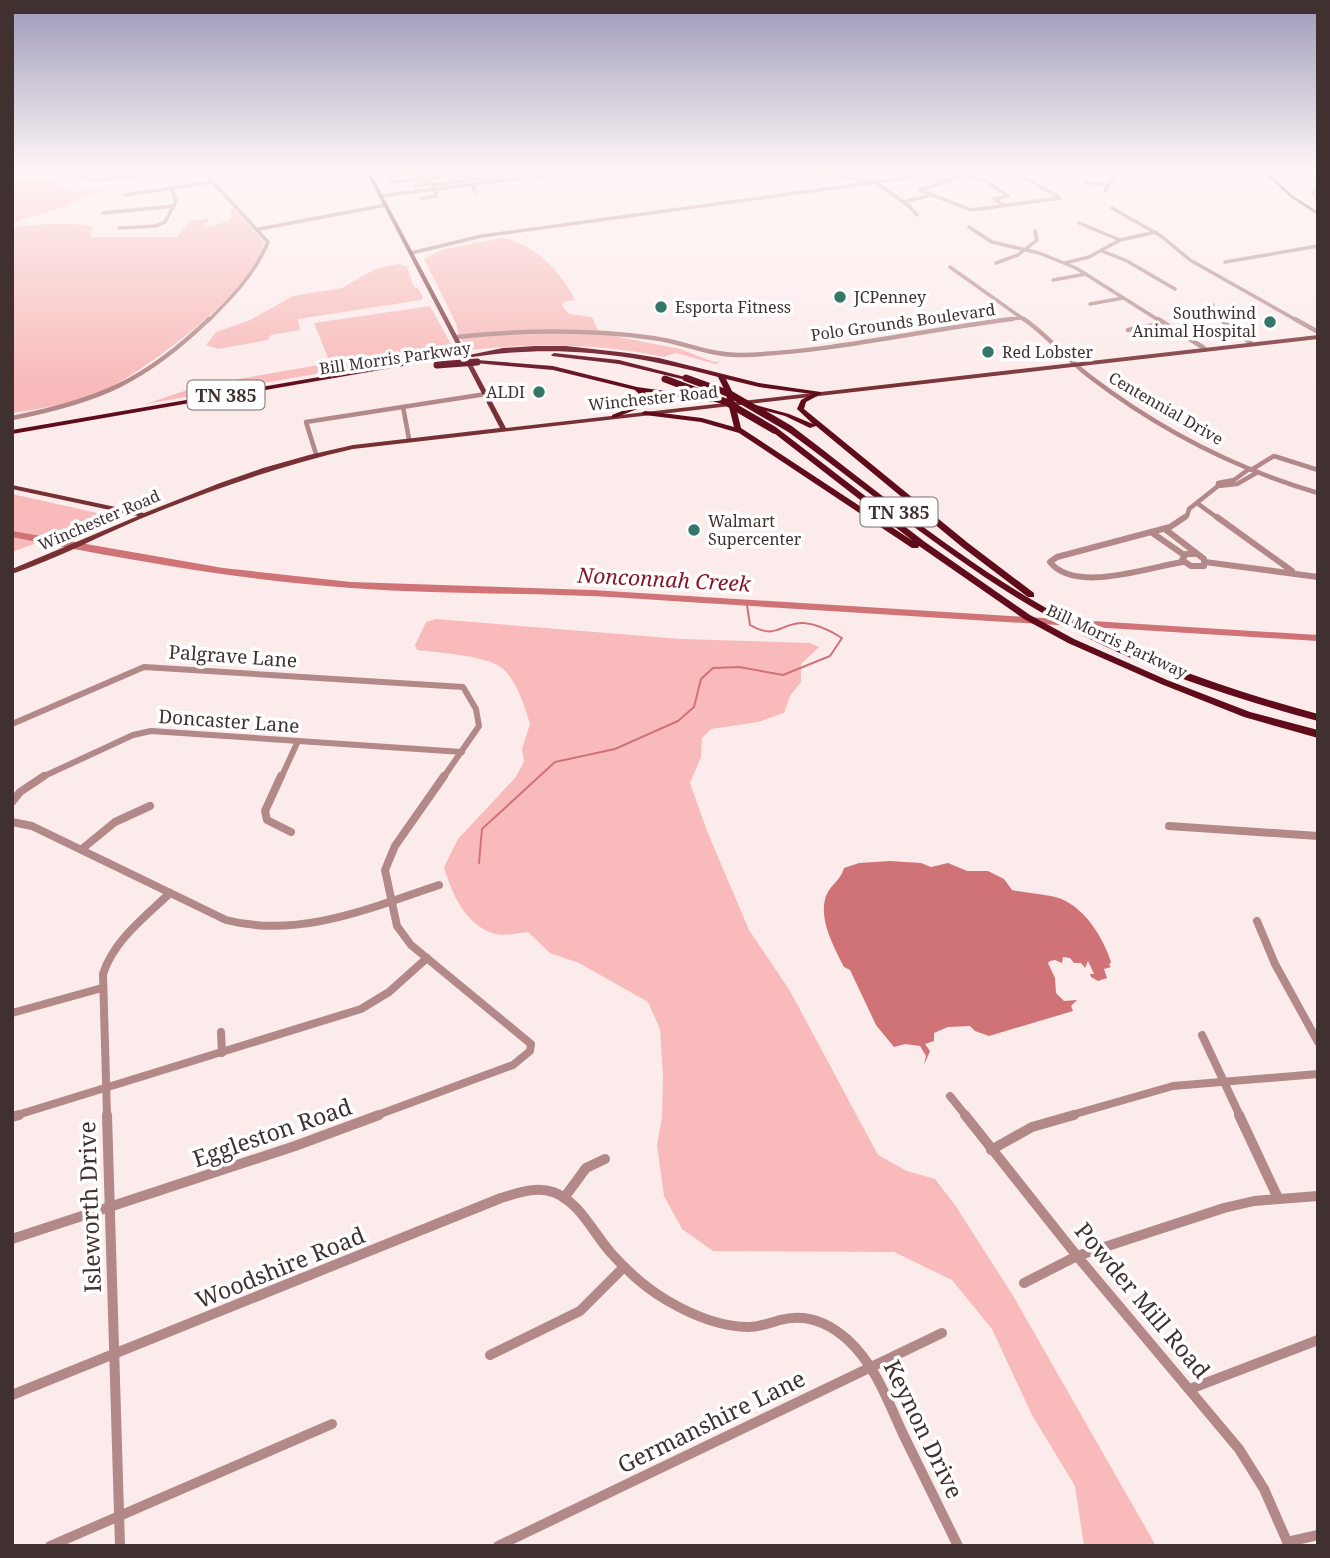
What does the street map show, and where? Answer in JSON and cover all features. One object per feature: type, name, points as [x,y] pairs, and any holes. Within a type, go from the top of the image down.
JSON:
[{"type":"highway","points":[[474,358],[500,349],[585,348],[656,358],[759,385],[819,393]]},
{"type":"highway","name":"Bill Morris Parkway","points":[[12,432],[439,361],[533,354],[589,357],[642,366],[730,394],[790,429],[948,549],[1010,590],[1095,637],[1234,693],[1318,718]]},
{"type":"highway","name":"Bill Morris Parkway","points":[[474,358],[586,364],[665,379],[726,402],[774,430],[906,532],[1027,617],[1090,649],[1247,715],[1318,734]]},
{"type":"highway","points":[[474,358],[553,368],[637,389],[734,402],[787,415],[825,433]]},
{"type":"highway","name":"Bill Morris Parkway","points":[[12,439],[439,361]]},
{"type":"highway","points":[[720,376],[734,402],[734,423],[750,437],[919,550],[992,593]]},
{"type":"highway","points":[[614,416],[643,405],[645,396],[637,389]]},
{"type":"highway","points":[[819,393],[799,405],[825,433],[1026,592],[1095,637]]},
{"type":"highway","points":[[645,413],[702,420],[750,437]]},
{"type":"main road","points":[[405,241],[503,428]]},
{"type":"main road","name":"Winchester Road","points":[[15,571],[239,477],[316,454],[409,439],[1318,335]]},
{"type":"main road","points":[[12,487],[144,515]]},
{"type":"street","points":[[12,418],[90,400],[134,380],[227,303],[242,287],[267,246],[267,241]]},
{"type":"street","points":[[411,253],[466,241]]},
{"type":"street","points":[[990,241],[1065,263],[1204,348]]},
{"type":"street","points":[[996,263],[1014,258],[1036,241]]},
{"type":"street","points":[[1065,263],[1086,258],[1119,241]]},
{"type":"street","points":[[1166,241],[1183,256],[1318,335]]},
{"type":"street","points":[[1225,262],[1318,247]]},
{"type":"street","points":[[1102,251],[1126,261],[1175,289]]},
{"type":"street","name":"Centennial Drive","points":[[950,267],[1042,333],[1073,363],[1137,409],[1254,469],[1318,493]]},
{"type":"street","points":[[1053,280],[1086,274]]},
{"type":"street","points":[[1090,304],[1123,298]]},
{"type":"street","points":[[1213,305],[1209,310],[1252,344]]},
{"type":"street","name":"Polo Grounds Boulevard","points":[[456,337],[522,330],[575,331],[656,338],[713,354],[741,355],[878,342],[929,329],[1020,318]]},
{"type":"street","points":[[1128,330],[1164,323]]},
{"type":"street","points":[[316,454],[306,422],[486,394]]},
{"type":"street","points":[[403,407],[409,439]]},
{"type":"street","points":[[1194,554],[1184,559],[1116,575],[1068,576],[1052,568],[1050,562],[1056,557],[1165,528],[1187,516],[1189,509],[1218,483],[1240,477],[1274,456],[1318,470]]},
{"type":"street","points":[[1217,486],[1237,484],[1254,469]]},
{"type":"street","points":[[1197,503],[1292,571]]},
{"type":"street","points":[[1165,528],[1205,562],[1239,570],[1292,571],[1318,578]]},
{"type":"street","points":[[1151,532],[1184,559],[1200,567],[1205,562]]},
{"type":"street","name":"Palgrave Lane","points":[[12,724],[144,667],[463,687],[476,709],[479,723],[462,752]]},
{"type":"street","name":"Doncaster Lane","points":[[12,802],[20,792],[38,779],[142,732],[165,731],[462,752]]},
{"type":"street","points":[[291,832],[267,820],[265,811],[298,741]]},
{"type":"street","points":[[12,1117],[370,1005],[389,992],[427,958],[402,936],[390,900],[385,870],[395,846],[462,752]]},
{"type":"street","points":[[82,849],[115,822],[150,806]]},
{"type":"street","points":[[12,822],[32,826],[237,924],[264,928],[306,924],[439,884]]},
{"type":"street","points":[[1169,827],[1317,838]]},
{"type":"street","name":"Isleworth Drive","points":[[120,1546],[104,1089],[104,968],[110,956],[170,893]]},
{"type":"street","points":[[1257,921],[1275,964],[1318,1042]]},
{"type":"street","name":"Eggleston Road","points":[[12,1239],[295,1146],[513,1066],[530,1051],[531,1044],[427,958]]},
{"type":"street","points":[[12,1013],[103,988]]},
{"type":"street","points":[[221,1032],[222,1053]]},
{"type":"street","points":[[1202,1035],[1278,1198]]},
{"type":"street","points":[[991,1150],[1032,1127],[1173,1086],[1318,1074]]},
{"type":"street","name":"Powder Mill Road","points":[[950,1096],[1077,1256],[1190,1389],[1255,1473],[1288,1544]]},
{"type":"street","points":[[564,1198],[586,1168],[605,1159]]},
{"type":"street","name":"Woodshire Road","points":[[12,1395],[509,1196],[541,1191],[564,1198]]},
{"type":"street","points":[[1024,1283],[1077,1256],[1234,1205],[1278,1198],[1318,1196]]},
{"type":"street","name":"Keynon Drive","points":[[564,1198],[579,1210],[605,1247],[624,1267],[661,1296],[688,1311],[715,1321],[749,1327],[791,1317],[815,1319],[847,1339],[871,1367],[956,1545]]},
{"type":"street","points":[[490,1355],[580,1311],[624,1267]]},
{"type":"street","name":"Germanshire Lane","points":[[498,1546],[942,1333]]},
{"type":"street","points":[[1190,1389],[1318,1340]]},
{"type":"street","points":[[50,1546],[332,1424]]},
{"type":"street","points":[[1288,1544],[1318,1535]]},
{"type":"shaded area","points":[[12,241],[264,242],[258,261],[220,305],[194,329],[139,370],[115,385],[76,401],[12,413]]},
{"type":"shaded area","points":[[487,241],[513,241],[535,252],[562,279],[575,300],[564,302],[562,306],[569,314],[592,317],[598,330],[604,334],[680,349],[714,362],[720,361],[715,364],[676,353],[664,357],[591,347],[518,346],[469,350],[459,336],[456,323],[424,259],[441,250]]},
{"type":"shaded area","points":[[398,264],[407,267],[414,287],[418,288],[423,297],[421,300],[298,319],[300,330],[271,335],[268,340],[218,349],[206,345],[216,332],[250,320],[293,296],[342,288],[375,269]]},
{"type":"shaded area","points":[[430,306],[452,346],[445,349],[454,352],[146,404],[199,386],[330,363],[314,323]]},
{"type":"shaded area","points":[[12,494],[111,516],[12,552]]},
{"type":"shaded area","points":[[436,619],[681,639],[810,643],[819,647],[801,664],[801,682],[790,696],[784,713],[758,722],[711,729],[702,738],[701,757],[690,783],[707,831],[749,930],[790,991],[878,1155],[907,1171],[935,1179],[955,1205],[1012,1294],[1156,1546],[1084,1546],[1075,1486],[1032,1415],[992,1329],[952,1280],[894,1252],[713,1251],[682,1229],[664,1196],[657,1145],[662,1117],[660,1029],[648,1002],[579,963],[550,953],[528,932],[499,935],[485,930],[468,916],[451,888],[444,867],[458,839],[515,778],[524,762],[522,749],[530,724],[516,687],[503,669],[487,661],[462,655],[417,650],[415,645],[426,622]]},
{"type":"shaded area","points":[[859,863],[921,863],[931,867],[948,863],[967,871],[988,871],[1004,879],[1012,890],[1065,901],[1083,914],[1103,942],[1111,962],[1111,967],[1104,969],[1107,978],[1098,981],[1091,977],[1090,974],[1094,974],[1088,961],[1085,968],[1070,958],[1063,957],[1062,963],[1050,961],[1048,963],[1055,978],[1056,993],[1064,1001],[1077,1000],[1071,1006],[1073,1011],[989,1036],[970,1026],[948,1027],[934,1033],[934,1041],[925,1044],[930,1051],[924,1065],[926,1056],[920,1046],[905,1044],[894,1047],[876,1025],[850,970],[844,967],[832,942],[824,914],[826,896],[844,868]]},
{"type":"waterway","name":"Nonconnah Creek","points":[[12,534],[223,571],[351,585],[592,593],[1318,638]]},
{"type":"waterway","points":[[479,863],[482,829],[555,762],[615,749],[678,721],[694,707],[701,679],[713,668],[739,667],[783,675],[830,656],[842,638],[824,628],[804,623],[773,631],[759,629],[750,625],[747,605]]},
{"type":"place","name":"JCPenney","points":[[840,297]]},
{"type":"place","name":"Esporta Fitness","points":[[661,307]]},
{"type":"place","name":"Southwind Animal Hospital","points":[[1270,322]]},
{"type":"place","name":"Red Lobster","points":[[988,352]]},
{"type":"place","name":"ALDI","points":[[539,392]]},
{"type":"place","name":"Walmart Supercenter","points":[[694,530]]}]
